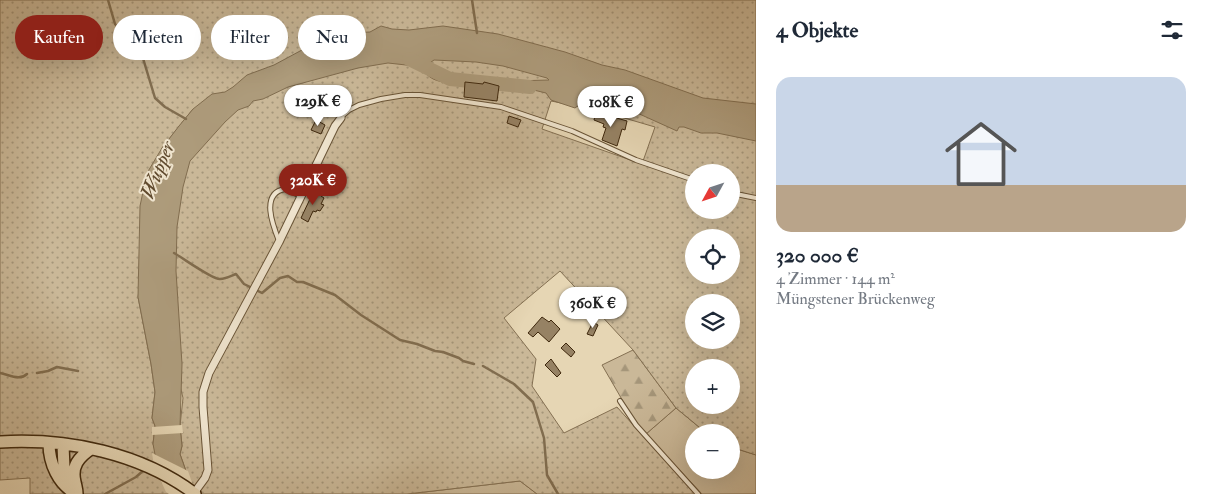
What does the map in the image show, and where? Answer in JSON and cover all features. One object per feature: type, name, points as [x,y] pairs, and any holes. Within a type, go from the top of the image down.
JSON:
[{"type":"main road","points":[[0,442],[49,443],[91,449],[123,457],[158,471],[194,493]]},
{"type":"main road","points":[[49,443],[49,454],[53,466],[68,490],[77,494]]},
{"type":"main road","points":[[63,445],[66,476],[77,494]]},
{"type":"main road","points":[[77,494],[74,466],[91,449]]},
{"type":"street","points":[[194,493],[208,470],[203,407],[205,382],[213,363],[279,242],[335,126],[341,118]]},
{"type":"lane","points":[[341,118],[352,108],[359,105],[405,95],[501,107],[572,131],[636,160],[685,177]]},
{"type":"lane","points":[[279,242],[270,211],[271,197],[276,192],[284,189],[301,196]]},
{"type":"lane","points":[[740,195],[756,198]]},
{"type":"lane","points":[[620,401],[636,425],[698,494]]},
{"type":"green space","points":[[0,0],[756,0],[756,455],[740,450],[740,424],[695,424],[676,408],[633,350],[560,271],[504,318],[536,359],[532,386],[564,433],[617,407],[695,494],[537,494],[520,481],[407,494],[194,494],[180,454],[182,446],[180,426],[183,398],[171,349],[164,248],[193,109],[162,148],[138,297],[155,392],[152,418],[155,426],[153,444],[170,494],[30,494],[30,478],[0,480]],"holes":[[[551,101],[597,110],[655,127],[642,164],[542,129]]]},
{"type":"green space","points":[[633,350],[676,408],[646,434],[631,415],[602,365]]},
{"type":"green space","points":[[676,408],[695,424],[685,424],[685,476],[646,434]]},
{"type":"green space","points":[[740,450],[756,455],[756,494],[702,494],[688,479],[740,479]]},
{"type":"green space","points":[[520,481],[537,494],[407,494]]},
{"type":"water","points":[[381,26],[409,30],[443,26],[498,34],[625,70],[703,98],[756,104],[756,141],[717,133],[701,133],[684,127],[679,127],[677,131],[635,112],[579,105],[575,108],[551,100],[546,93],[513,85],[513,81],[549,80],[547,78],[503,66],[476,62],[434,60],[424,67],[388,63],[358,68],[288,87],[263,99],[253,101],[249,106],[238,110],[190,161],[183,187],[177,227],[176,271],[182,364],[180,426],[182,446],[180,454],[194,494],[157,465],[153,444],[155,426],[152,418],[155,392],[138,297],[140,206],[147,173],[162,148],[179,126],[193,109],[212,94],[225,92],[247,75],[283,60],[288,60],[288,57],[298,52],[298,60],[366,60],[366,32]]},
{"type":"water","points":[[431,65],[457,76],[454,84],[430,77],[423,70]]},
{"type":"pier","points":[[182,425],[183,433],[152,435],[152,427]]},
{"type":"pier","points":[[152,453],[188,471],[196,494],[169,494],[166,492],[154,466]]},
{"type":"building","points":[[465,82],[483,84],[484,82],[499,86],[497,101],[464,97]]},
{"type":"building","points":[[596,112],[627,121],[625,130],[622,129],[617,146],[602,140],[606,128],[603,127],[604,124],[594,120]]},
{"type":"building","points":[[509,116],[521,120],[518,127],[507,123]]},
{"type":"building","points":[[316,120],[325,125],[321,134],[311,130]]},
{"type":"building","points":[[316,189],[324,198],[321,204],[324,205],[320,211],[313,211],[308,222],[301,218]]},
{"type":"building","points":[[542,317],[549,322],[551,320],[560,329],[549,342],[538,332],[533,337],[528,333]]},
{"type":"building","points":[[593,322],[598,325],[593,336],[587,334]]},
{"type":"building","points":[[566,343],[575,352],[571,357],[561,348]]},
{"type":"building","points":[[551,359],[561,373],[557,377],[545,365]]},
{"type":"waterway","points":[[108,0],[115,24],[142,55],[155,98],[165,107],[186,119]]},
{"type":"waterway","points":[[472,0],[477,33]]},
{"type":"waterway","name":"Wupper","points":[[409,59],[450,79],[530,87]]},
{"type":"waterway","points":[[174,253],[216,278],[220,279],[236,274],[244,284],[262,293],[280,278],[288,276],[297,282],[303,282],[335,295],[361,315],[400,340],[443,352],[474,364]]},
{"type":"waterway","points":[[483,366],[514,384],[533,402],[544,438],[547,475],[558,494]]},
{"type":"waterway","points":[[37,373],[57,367],[78,371]]},
{"type":"waterway","points":[[0,373],[18,377],[27,374]]},
{"type":"waterway","points":[[105,494],[136,477],[144,470]]}]
